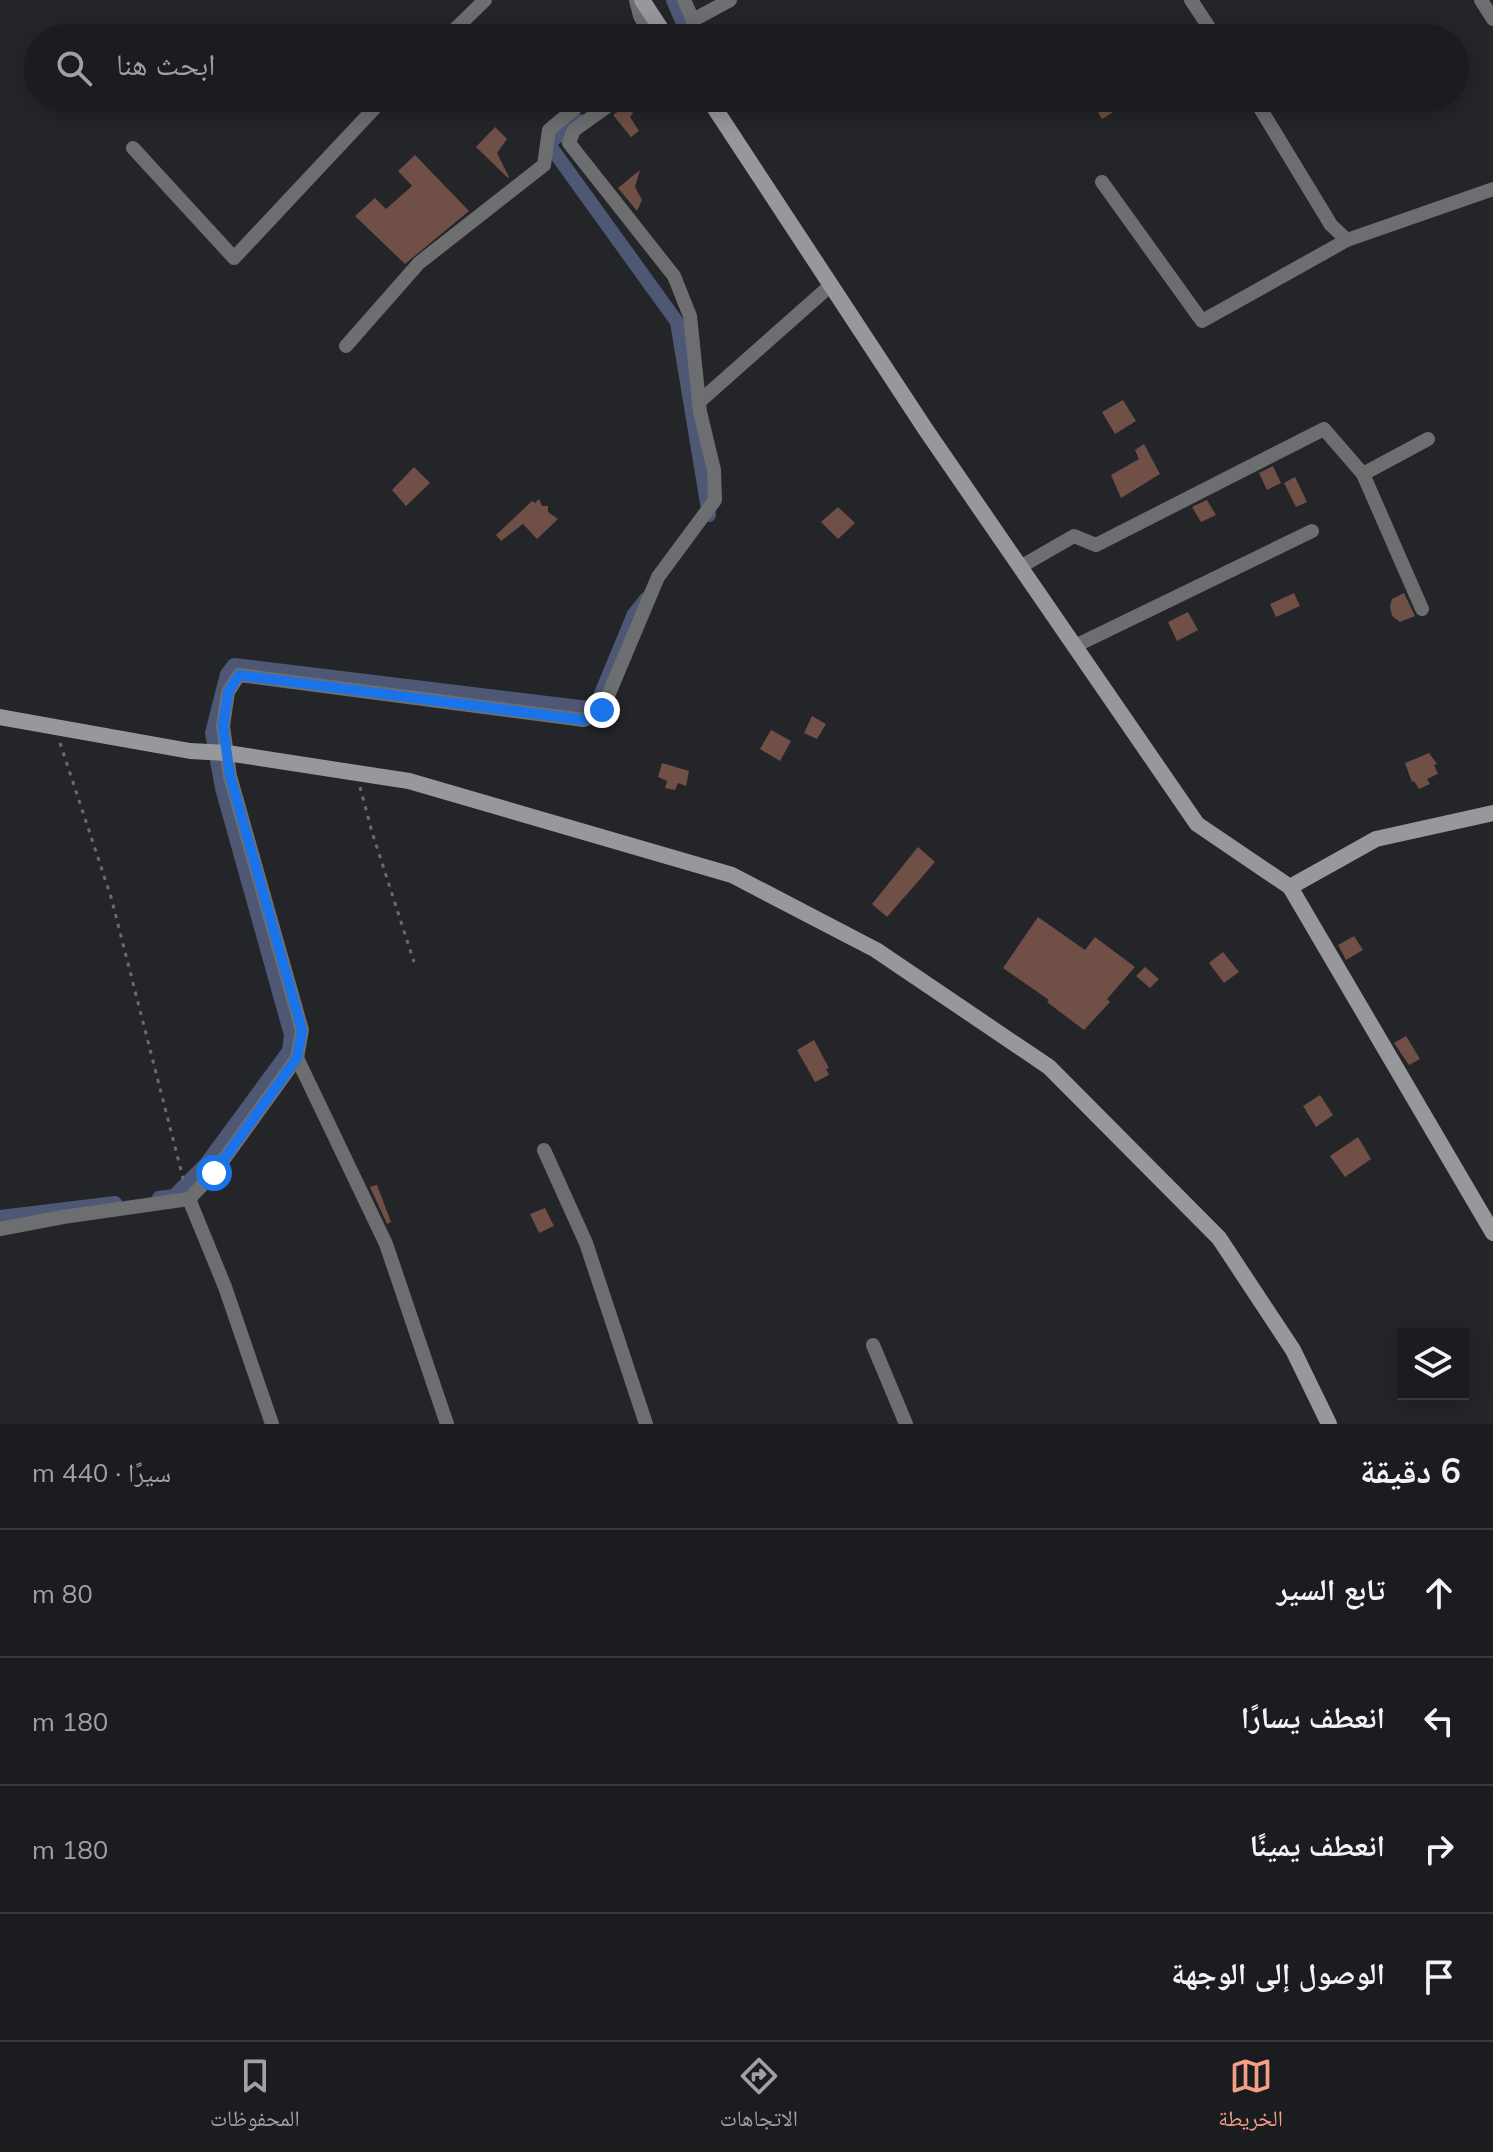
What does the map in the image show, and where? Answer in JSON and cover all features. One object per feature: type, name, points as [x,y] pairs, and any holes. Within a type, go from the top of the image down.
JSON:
[{"type":"street","points":[[460,24],[485,0]]},
{"type":"street","points":[[639,0],[640,16],[644,24]]},
{"type":"street","points":[[639,0],[657,24]]},
{"type":"street","points":[[684,0],[694,24]]},
{"type":"street","points":[[693,20],[730,0]]},
{"type":"street","points":[[1191,0],[1207,24]]},
{"type":"street","points":[[1481,0],[1493,19]]},
{"type":"street","points":[[133,148],[234,258],[371,112]]},
{"type":"street","points":[[346,346],[419,263],[544,165],[549,130],[570,112]]},
{"type":"street","points":[[0,1229],[189,1199],[214,1173],[297,1058],[302,1030],[230,776],[223,726],[228,692],[239,675],[584,720],[602,710],[658,577],[715,500],[714,470],[699,402],[690,316],[674,276],[569,143],[574,130],[599,112]]},
{"type":"street","points":[[717,112],[1020,567],[1197,824],[1290,887],[1493,1233]]},
{"type":"street","points":[[1262,112],[1331,225],[1347,240]]},
{"type":"street","points":[[1102,182],[1202,321],[1347,240],[1493,189]]},
{"type":"street","points":[[699,402],[831,285]]},
{"type":"street","points":[[1020,567],[1074,536],[1096,545],[1324,429],[1363,474],[1422,609]]},
{"type":"street","points":[[1363,474],[1428,439]]},
{"type":"street","points":[[1075,646],[1312,531]]},
{"type":"street","points":[[0,717],[190,751],[227,753],[409,781],[732,875],[876,950],[1049,1067],[1219,1238],[1293,1350],[1329,1424]]},
{"type":"street","points":[[1290,887],[1376,839],[1493,813]]},
{"type":"street","points":[[297,1058],[386,1244],[447,1424]]},
{"type":"street","points":[[544,1150],[586,1243],[646,1424]]},
{"type":"street","points":[[189,1199],[225,1287],[272,1424]]},
{"type":"street","points":[[873,1345],[906,1424]]},
{"type":"path","points":[[58,727],[60,744],[111,897],[189,1199]]},
{"type":"path","points":[[360,784],[372,832],[414,962]]},
{"type":"building","points":[[632,112],[630,117],[639,131],[631,137],[613,115]]},
{"type":"building","points":[[1098,112],[1113,112],[1102,119]]},
{"type":"building","points":[[495,127],[507,139],[497,153],[508,178],[476,147]]},
{"type":"building","points":[[415,155],[469,211],[405,264],[355,216],[375,198],[386,209],[412,186],[398,171]]},
{"type":"building","points":[[640,170],[635,187],[642,200],[637,211],[618,188]]},
{"type":"building","points":[[1123,400],[1136,421],[1115,434],[1102,412]]},
{"type":"building","points":[[1144,444],[1160,474],[1121,498],[1111,475],[1139,459],[1135,450]]},
{"type":"building","points":[[1273,466],[1281,483],[1267,490],[1259,473]]},
{"type":"building","points":[[414,467],[430,483],[406,506],[392,490]]},
{"type":"building","points":[[1295,477],[1307,502],[1296,507],[1284,483]]},
{"type":"building","points":[[539,499],[542,506],[548,506],[548,512],[558,519],[537,539],[523,524],[501,541],[496,535],[532,501],[535,503]]},
{"type":"building","points":[[1207,500],[1216,515],[1201,522],[1192,507]]},
{"type":"building","points":[[838,507],[855,523],[838,539],[821,522]]},
{"type":"building","points":[[1294,593],[1300,606],[1276,617],[1270,604]]},
{"type":"building","points":[[1404,593],[1415,616],[1400,622],[1392,616],[1390,606],[1392,599]]},
{"type":"building","points":[[1188,612],[1198,630],[1177,641],[1168,622]]},
{"type":"building","points":[[812,716],[826,724],[817,739],[804,733]]},
{"type":"building","points":[[771,730],[791,741],[780,761],[760,749]]},
{"type":"building","points":[[1429,753],[1437,764],[1434,765],[1438,774],[1427,779],[1430,784],[1419,789],[1412,782],[1405,763]]},
{"type":"building","points":[[662,763],[689,771],[686,786],[678,783],[675,790],[665,788],[667,781],[658,777]]},
{"type":"building","points":[[918,847],[935,862],[887,917],[872,904]]},
{"type":"building","points":[[1038,917],[1085,950],[1095,937],[1135,967],[1107,999],[1110,1002],[1084,1030],[1047,1002],[1049,1000],[1003,968]]},
{"type":"building","points":[[1354,936],[1363,950],[1346,960],[1338,945]]},
{"type":"building","points":[[1223,952],[1239,972],[1224,983],[1209,963]]},
{"type":"building","points":[[1145,967],[1159,979],[1150,988],[1136,976]]},
{"type":"building","points":[[1406,1036],[1420,1059],[1409,1065],[1394,1043]]},
{"type":"building","points":[[814,1040],[829,1068],[826,1069],[829,1075],[815,1082],[797,1050]]},
{"type":"building","points":[[1320,1095],[1333,1115],[1316,1127],[1303,1106]]},
{"type":"building","points":[[1358,1137],[1371,1159],[1345,1177],[1330,1156]]},
{"type":"building","points":[[377,1185],[391,1222],[387,1224],[370,1187]]},
{"type":"building","points":[[545,1208],[554,1226],[539,1233],[530,1214]]},
{"type":"waterway","points":[[673,0],[683,24]]},
{"type":"waterway","points":[[580,121],[548,143],[677,322],[709,515]]},
{"type":"waterway","points":[[159,1198],[174,1196],[206,1164],[289,1051],[291,1035],[222,788],[212,733],[227,674],[234,665],[589,708],[598,701],[634,614],[646,599]]},
{"type":"waterway","points":[[0,1217],[115,1203]]},
{"type":"route","points":[[214,1173],[297,1058],[302,1030],[230,776],[223,726],[228,692],[239,675],[584,720],[602,710]]}]
